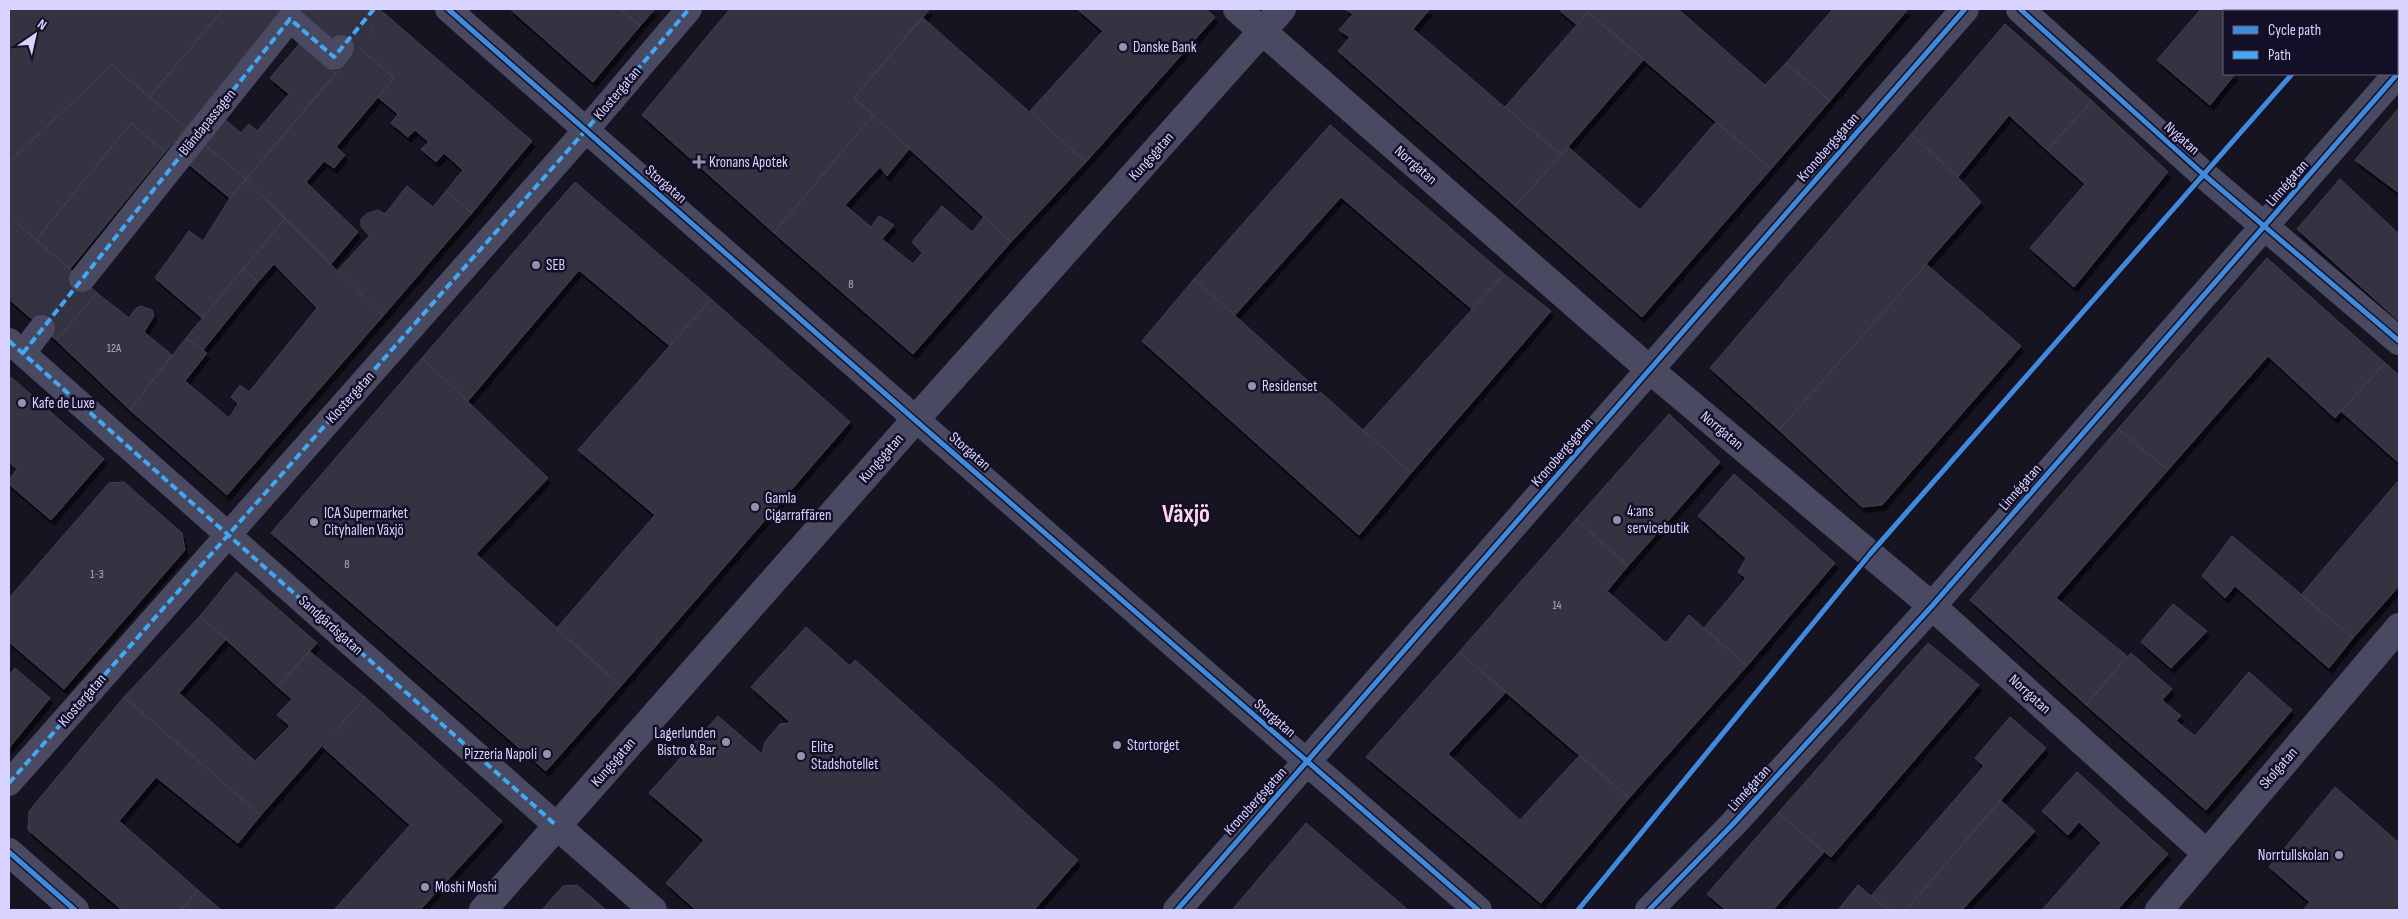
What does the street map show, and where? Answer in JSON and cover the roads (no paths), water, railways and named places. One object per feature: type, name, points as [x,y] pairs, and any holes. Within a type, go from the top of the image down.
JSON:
[{"type":"street","name":"Storgatan","points":[[448,9],[915,420],[1478,910]]},
{"type":"street","name":"Klostergatan","points":[[9,783],[586,130],[689,9]]},
{"type":"street","name":"Norrgatan","points":[[1237,9],[1650,370],[1932,606],[2206,853]]},
{"type":"street","name":"Kungsgatan","points":[[483,910],[915,420],[1282,9]]},
{"type":"street","name":"Kronobergsgatan","points":[[1177,910],[1965,9]]},
{"type":"street","name":"Nygatan","points":[[2020,9],[2264,227],[2399,342]]},
{"type":"street","name":"Bländapassagen","points":[[82,279],[290,19],[334,57],[341,48]]},
{"type":"street","name":"Linnégatan","points":[[1649,910],[1734,823],[1932,606],[2396,75]]},
{"type":"street","points":[[16,347],[42,328]]},
{"type":"street","name":"Sandgärdsgatan","points":[[16,347],[653,910]]},
{"type":"street","name":"Skolgatan","points":[[2158,910],[2399,627]]},
{"type":"street","points":[[9,852],[75,910]]},
{"type":"tunnel","points":[[341,48],[374,9]]},
{"type":"tunnel","points":[[42,328],[82,279]]},
{"type":"place","name":"Danske Bank","points":[[1123,47]]},
{"type":"place","name":"Kronans Apotek","points":[[699,162]]},
{"type":"place","name":"SEB","points":[[536,265]]},
{"type":"place","name":"Residenset","points":[[1252,386]]},
{"type":"place","name":"Kafe de Luxe","points":[[22,403]]},
{"type":"place","name":"Gamla Cigarraffären","points":[[755,507]]},
{"type":"place","name":"4:ans servicebutik","points":[[1617,520]]},
{"type":"place","name":"ICA Supermarket Cityhallen Växjö","points":[[314,522]]},
{"type":"place","name":"Lagerlunden Bistro & Bar","points":[[726,742]]},
{"type":"place","name":"Stortorget","points":[[1117,745]]},
{"type":"place","name":"Pizzeria Napoli","points":[[547,754]]},
{"type":"place","name":"Elite Stadshotellet","points":[[801,756]]},
{"type":"place","name":"Norrtullskolan","points":[[2339,855]]},
{"type":"place","name":"Moshi Moshi","points":[[425,887]]},
{"type":"district","name":"Växjö","points":[[1186,513]]}]
